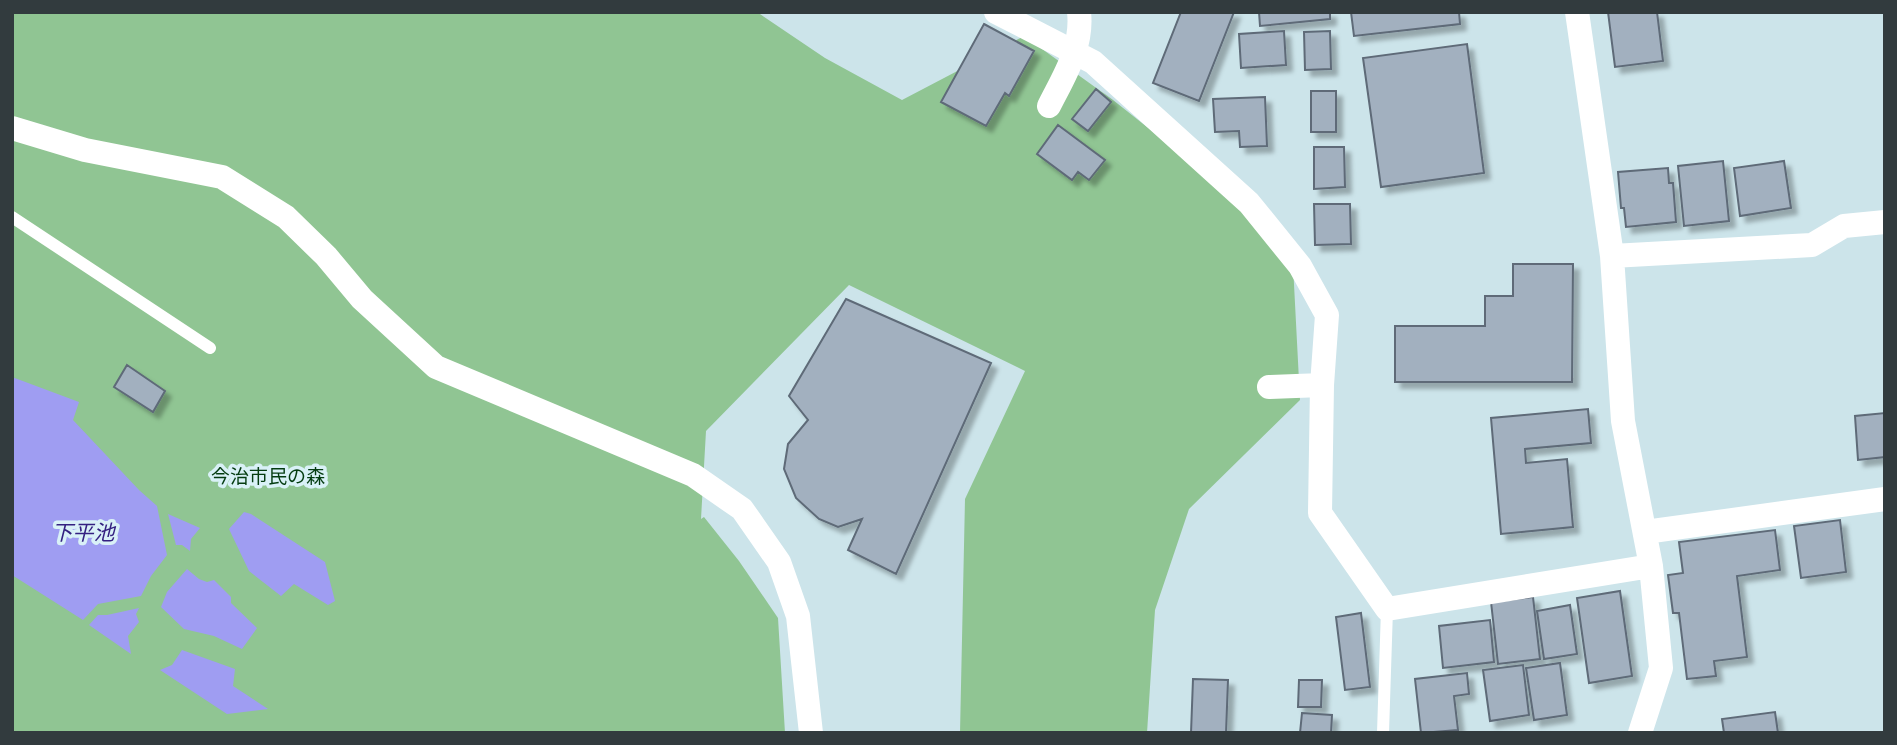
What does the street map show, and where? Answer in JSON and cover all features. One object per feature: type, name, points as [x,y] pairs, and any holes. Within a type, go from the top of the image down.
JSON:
[{"type":"street","points":[[996,12],[1093,62],[1249,203],[1300,266],[1326,315],[1320,513],[1387,609],[1651,566]]},
{"type":"street","points":[[1049,106],[1076,53],[1081,28],[1079,12]]},
{"type":"street","points":[[1577,12],[1612,257],[1623,421],[1651,566],[1661,668],[1640,733]]},
{"type":"street","points":[[12,128],[85,150],[222,177],[286,217],[326,256],[362,299],[436,367],[694,475],[742,509],[779,562],[798,616],[811,733]]},
{"type":"street","points":[[1612,257],[1812,245],[1844,226],[1885,222]]},
{"type":"street","points":[[1269,387],[1322,385]]},
{"type":"street","points":[[1645,532],[1885,499]]},
{"type":"lane","points":[[12,217],[210,348]]},
{"type":"lane","points":[[1383,733],[1387,609]]},
{"type":"green space","name":"今治市民の森","points":[[12,12],[757,12],[825,58],[902,100],[1024,36],[1113,100],[1244,204],[1293,265],[1300,400],[1189,509],[1155,610],[1147,733],[960,733],[965,499],[1025,371],[849,285],[706,431],[701,519],[704,517],[739,561],[778,618],[785,733],[12,733]]},
{"type":"water","name":"下平池","points":[[12,377],[79,402],[73,420],[157,506],[167,555],[151,576],[141,596],[98,604],[83,620],[12,575]]},
{"type":"water","points":[[244,512],[325,562],[335,601],[328,605],[294,584],[281,596],[249,571],[229,529]]},
{"type":"water","points":[[168,514],[200,528],[191,539],[190,551],[182,545],[176,545]]},
{"type":"water","points":[[187,569],[199,579],[207,582],[214,580],[231,597],[231,603],[257,628],[242,649],[214,636],[184,629],[161,607],[167,592]]},
{"type":"water","points":[[139,608],[136,614],[139,622],[128,636],[131,654],[89,625],[98,615]]},
{"type":"water","points":[[182,650],[235,669],[233,686],[268,709],[227,714],[160,670],[172,665]]},
{"type":"building","points":[[1181,12],[1234,12],[1199,101],[1153,83]]},
{"type":"building","points":[[1259,12],[1330,12],[1330,19],[1260,26]]},
{"type":"building","points":[[1351,12],[1459,12],[1460,24],[1354,36]]},
{"type":"building","points":[[1608,12],[1657,12],[1663,61],[1615,67]]},
{"type":"building","points":[[984,24],[1034,51],[1009,96],[1005,93],[986,126],[941,102]]},
{"type":"building","points":[[1284,31],[1286,65],[1241,68],[1239,34]]},
{"type":"building","points":[[1330,31],[1331,69],[1305,70],[1304,32]]},
{"type":"building","points":[[1467,44],[1484,173],[1381,187],[1363,58]]},
{"type":"building","points":[[1096,89],[1111,102],[1088,131],[1072,119]]},
{"type":"building","points":[[1311,91],[1336,91],[1336,132],[1311,132]]},
{"type":"building","points":[[1265,97],[1267,146],[1240,147],[1239,131],[1215,132],[1213,99]]},
{"type":"building","points":[[1058,125],[1105,160],[1089,180],[1078,172],[1072,180],[1037,154]]},
{"type":"building","points":[[1314,147],[1344,147],[1345,187],[1314,189]]},
{"type":"building","points":[[1723,161],[1729,221],[1684,226],[1678,166]]},
{"type":"building","points":[[1784,161],[1791,208],[1740,216],[1734,168]]},
{"type":"building","points":[[1668,168],[1669,183],[1673,183],[1676,222],[1626,227],[1624,208],[1621,208],[1618,172]]},
{"type":"building","points":[[1314,204],[1350,204],[1351,244],[1315,245]]},
{"type":"building","points":[[1513,264],[1573,264],[1572,382],[1395,382],[1395,326],[1485,326],[1485,296],[1513,296]]},
{"type":"building","points":[[846,299],[991,363],[896,574],[848,550],[862,519],[838,527],[819,519],[796,498],[784,469],[788,444],[808,420],[789,396]]},
{"type":"building","points":[[127,365],[165,391],[153,412],[114,387]]},
{"type":"building","points":[[1588,409],[1591,443],[1525,449],[1526,463],[1567,459],[1573,527],[1501,534],[1491,418]]},
{"type":"building","points":[[1885,413],[1885,457],[1858,460],[1855,416]]},
{"type":"building","points":[[1840,520],[1846,572],[1801,578],[1794,526]]},
{"type":"building","points":[[1775,530],[1780,570],[1737,576],[1747,657],[1714,661],[1716,676],[1687,679],[1679,613],[1673,613],[1668,575],[1683,573],[1679,542]]},
{"type":"building","points":[[1620,591],[1632,676],[1589,683],[1577,598]]},
{"type":"building","points":[[1533,597],[1540,659],[1498,664],[1491,602]]},
{"type":"building","points":[[1570,605],[1577,654],[1544,659],[1537,611]]},
{"type":"building","points":[[1361,613],[1370,687],[1345,690],[1336,617]]},
{"type":"building","points":[[1490,620],[1494,662],[1443,668],[1439,626]]},
{"type":"building","points":[[1560,663],[1567,715],[1534,720],[1526,668]]},
{"type":"building","points":[[1523,665],[1529,715],[1490,721],[1483,670]]},
{"type":"building","points":[[1467,673],[1469,694],[1454,696],[1458,730],[1421,733],[1415,679]]},
{"type":"building","points":[[1193,679],[1228,680],[1226,733],[1191,733]]},
{"type":"building","points":[[1299,680],[1322,680],[1321,707],[1298,707]]},
{"type":"building","points":[[1775,712],[1778,733],[1724,733],[1722,719]]},
{"type":"building","points":[[1302,713],[1332,715],[1331,733],[1300,733]]}]
